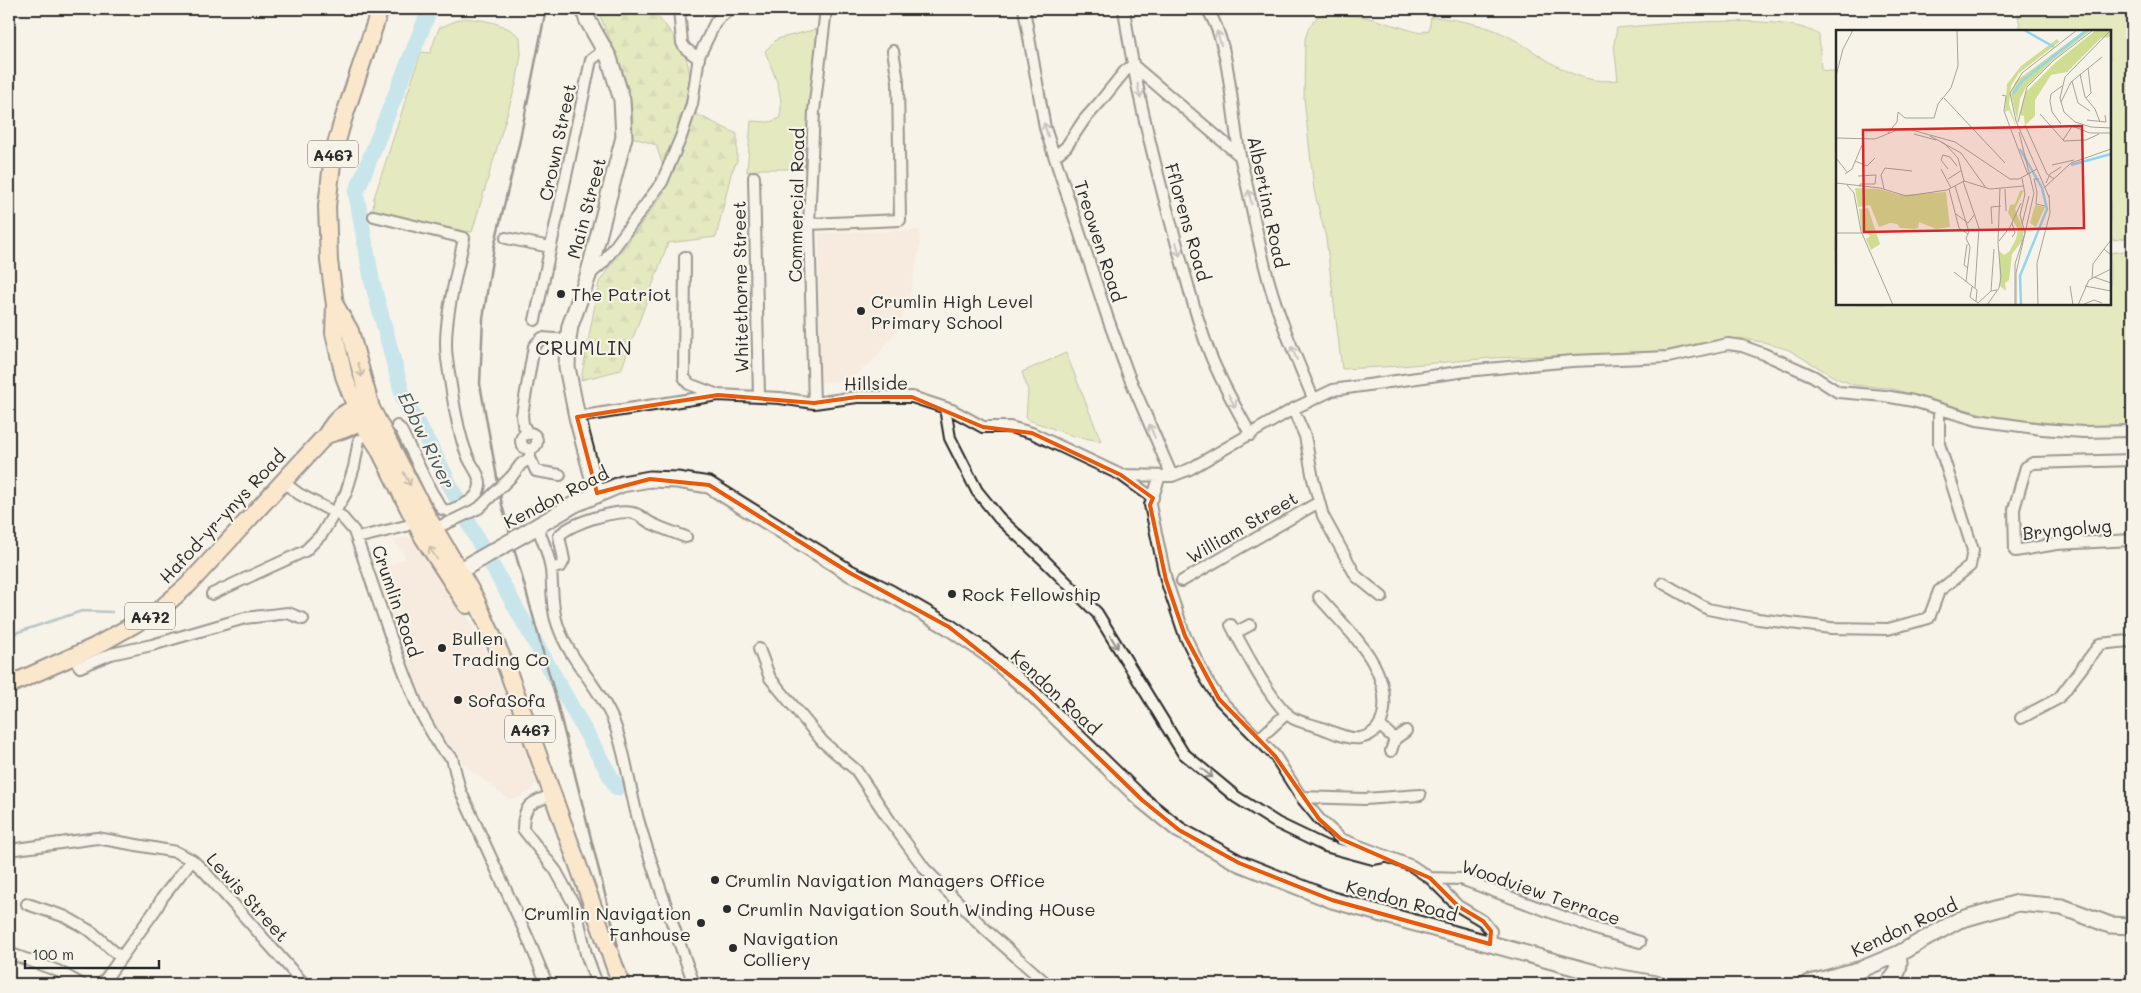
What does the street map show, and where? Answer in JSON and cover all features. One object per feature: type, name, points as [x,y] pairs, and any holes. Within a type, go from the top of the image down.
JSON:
[{"type":"main road","name":"A467","points":[[380,9],[342,120],[333,155],[327,206],[329,261],[335,305],[334,334],[344,376],[362,413],[421,506],[453,574],[475,598],[493,635],[509,674],[621,984]]},
{"type":"main road","name":"Main Street","points":[[584,9],[587,19],[609,58],[622,100],[624,137],[588,276],[570,326],[568,340],[567,367],[577,417],[597,493]]},
{"type":"main road","name":"A467","points":[[335,305],[350,331],[362,413]]},
{"type":"main road","points":[[335,421],[344,376]]},
{"type":"main road","name":"Hafod-yr-ynys Road","points":[[9,685],[73,657],[139,623],[174,598],[326,435],[335,421],[344,414],[362,413]]},
{"type":"main road","name":"Hafod-yr-ynys Road","points":[[326,435],[347,429],[362,413]]},
{"type":"main road","name":"Kendon Road","points":[[453,574],[597,493],[622,484],[650,479],[677,480],[709,485],[850,573],[890,592],[949,627],[988,654],[1031,692],[1142,800],[1179,830],[1239,863],[1332,900],[1599,974],[1656,984]]},
{"type":"main road","name":"Kendon Road","points":[[1807,984],[1862,969],[1898,954],[1959,920],[2018,903],[2062,907],[2110,925],[2132,926]]},
{"type":"main road","points":[[1887,984],[1898,971],[1900,964],[1898,954]]},
{"type":"street","points":[[679,9],[682,44],[691,54],[699,58]]},
{"type":"street","points":[[588,276],[603,263],[662,182],[681,137],[692,104],[699,58],[716,21],[730,9]]},
{"type":"street","name":"Commercial Road","points":[[814,403],[809,224],[814,111],[826,9]]},
{"type":"street","name":"Treowen Road","points":[[1024,9],[1045,128],[1111,328],[1151,429],[1172,476]]},
{"type":"street","name":"Fflorens Road","points":[[1124,9],[1154,164],[1194,303],[1210,353],[1229,396],[1251,435]]},
{"type":"street","name":"Albertina Road","points":[[1207,9],[1214,19],[1223,50],[1240,156],[1265,268],[1290,342],[1313,398]]},
{"type":"street","name":"Crown Street","points":[[535,320],[591,60],[604,50]]},
{"type":"street","points":[[809,224],[900,220],[898,81],[893,51]]},
{"type":"street","points":[[1055,156],[1066,147],[1084,120],[1125,71],[1134,65],[1240,156]]},
{"type":"street","name":"Whitethorne Street","points":[[754,177],[759,396]]},
{"type":"street","points":[[374,216],[464,238],[450,307],[447,350],[463,443],[469,460],[480,480],[476,496],[440,526]]},
{"type":"street","points":[[506,238],[550,247]]},
{"type":"street","points":[[685,257],[684,377],[689,384],[718,395]]},
{"type":"street","points":[[397,426],[401,430],[436,501],[444,510],[451,515],[479,508],[512,476],[536,444],[537,439],[534,435],[528,434],[523,424],[522,415],[534,346],[542,338],[568,340]]},
{"type":"street","points":[[1172,476],[1190,469],[1313,398],[1344,388],[1466,370],[1572,362],[1668,358],[1728,344],[1742,346],[1764,354],[1812,376],[1838,392],[1885,396],[1913,401],[1977,420],[2042,429],[2083,432],[2132,431]]},
{"type":"street","name":"Hillside","points":[[577,417],[718,395],[759,396],[814,403],[856,397],[912,397],[945,408],[983,427],[1010,427],[1032,433],[1121,475],[1172,476]]},
{"type":"street","points":[[945,408],[950,438],[976,491],[999,518],[1097,613],[1183,753],[1236,797],[1277,823],[1325,846],[1374,859],[1384,857]]},
{"type":"street","points":[[1293,409],[1305,436],[1318,502],[1323,516],[1356,576],[1382,597]]},
{"type":"street","points":[[1663,583],[1708,609],[1758,619],[1831,628],[1888,629],[1929,618],[1939,590],[1970,566],[1973,550],[1939,444],[1939,410]]},
{"type":"street","points":[[212,594],[306,551],[322,534],[336,513],[349,484],[359,440]]},
{"type":"street","points":[[530,454],[536,471],[560,475]]},
{"type":"street","name":"Bryngolwg","points":[[2132,460],[2033,463],[2026,467],[2014,509],[2015,551],[2057,544],[2132,540]]},
{"type":"street","points":[[1121,475],[1153,498]]},
{"type":"street","points":[[1160,476],[1150,505],[1166,580],[1185,636],[1206,679],[1220,699],[1274,756],[1301,797],[1319,819],[1341,839],[1384,857],[1412,866],[1430,878],[1458,906],[1483,921],[1491,931],[1490,944]]},
{"type":"street","name":"Crumlin Road","points":[[282,481],[299,494],[336,513],[352,527],[391,638],[419,710],[440,747],[452,758],[460,790],[547,984]]},
{"type":"street","name":"William Street","points":[[1182,581],[1318,502]]},
{"type":"street","points":[[551,569],[561,566],[564,560],[559,536],[564,531],[574,526],[625,511],[637,514],[651,524],[686,537]]},
{"type":"street","points":[[357,538],[406,526]]},
{"type":"street","points":[[537,526],[551,569],[551,593],[557,625],[569,650],[605,703],[613,721],[620,741],[638,818],[694,984]]},
{"type":"street","points":[[1250,625],[1233,629],[1271,693],[1287,714],[1292,718],[1344,736],[1359,738],[1374,731],[1379,725],[1385,712],[1383,690],[1377,670],[1363,649],[1319,597]]},
{"type":"street","points":[[73,657],[80,667],[111,654],[152,645],[245,618],[288,614],[303,619]]},
{"type":"street","points":[[2021,718],[2059,698],[2100,644],[2128,641],[2132,643]]},
{"type":"street","points":[[759,649],[770,678],[823,742],[856,770],[925,869],[986,930],[1047,984]]},
{"type":"street","points":[[1259,739],[1287,714]]},
{"type":"street","points":[[1379,725],[1395,739]]},
{"type":"street","points":[[1391,751],[1395,739],[1406,731]]},
{"type":"street","points":[[553,795],[533,802],[525,811],[523,829],[556,871],[576,908],[586,954],[598,984]]},
{"type":"street","points":[[1301,797],[1366,799],[1420,795]]},
{"type":"street","name":"Lewis Street","points":[[9,850],[97,838],[176,852],[192,860],[204,871],[304,984]]},
{"type":"street","points":[[102,984],[162,898],[192,860]]},
{"type":"street","name":"Woodview Terrace","points":[[1430,878],[1461,879],[1599,930],[1640,942]]},
{"type":"street","points":[[27,904],[66,917],[92,932],[121,958]]},
{"type":"street","points":[[9,953],[58,971],[81,984]]},
{"type":"highlighted area","points":[[718,395],[814,403],[857,397],[912,397],[983,427],[1032,433],[1121,475],[1153,498],[1150,505],[1166,580],[1185,636],[1219,699],[1275,756],[1319,819],[1341,839],[1430,878],[1458,906],[1483,921],[1491,931],[1490,944],[1332,900],[1239,863],[1179,830],[1142,800],[1031,692],[949,627],[850,573],[709,485],[650,479],[597,493],[577,417]]},
{"type":"shaded area","name":"Crumlin High Level Primary School","points":[[920,230],[920,247],[910,293],[898,329],[872,362],[857,374],[840,381],[818,383],[819,233]]},
{"type":"shaded area","points":[[415,536],[471,623],[497,675],[537,775],[537,782],[531,791],[515,799],[508,799],[468,768],[446,744],[431,721],[412,681],[376,572],[406,558],[393,540]]},
{"type":"green space","points":[[597,9],[650,9],[664,24],[683,50],[687,60],[689,81],[684,108],[737,134],[737,161],[731,174],[716,237],[668,243],[621,370],[581,380],[599,282],[664,193],[663,166],[656,145],[632,137],[633,121],[628,88],[617,55]]},
{"type":"green space","points":[[2017,9],[2132,9],[2132,237],[2114,240],[2111,238],[2111,30],[2021,30]]},
{"type":"green space","points":[[1325,13],[1366,17],[1420,33],[1429,30],[1431,17],[1475,24],[1514,39],[1569,72],[1584,78],[1600,81],[1618,80],[1614,44],[1617,28],[1691,22],[1752,22],[1803,28],[1819,35],[1821,70],[1836,72],[1836,305],[2111,305],[2111,253],[2132,250],[2132,427],[2098,428],[1994,417],[1889,388],[1854,385],[1836,378],[1789,350],[1767,343],[1740,338],[1704,342],[1659,352],[1492,358],[1342,369],[1326,238],[1314,190],[1304,98],[1305,39],[1309,27],[1317,17]]},
{"type":"green space","points":[[463,18],[493,23],[514,32],[520,37],[521,55],[516,84],[472,232],[383,219],[373,210],[374,198],[421,52],[430,53],[439,28]]},
{"type":"green space","points":[[817,29],[803,169],[762,169],[747,172],[751,121],[769,122],[779,119],[781,110],[778,85],[765,51],[777,39]]},
{"type":"green space","points":[[1066,353],[1101,441],[1073,436],[1026,419],[1028,391],[1022,372]]},
{"type":"waterway","name":"Ebbw River","points":[[430,9],[356,193],[372,281],[404,400],[434,453],[475,535],[617,788]]},
{"type":"waterway","points":[[9,635],[82,611],[112,612]]},
{"type":"railway","points":[[546,9],[519,144],[494,247],[483,319],[480,384],[502,505],[555,695],[618,946]]},
{"type":"place","name":"The Patriot","points":[[561,294]]},
{"type":"place","name":"Crumlin High Level Primary School","points":[[861,311]]},
{"type":"place","name":"Rock Fellowship","points":[[952,594]]},
{"type":"place","name":"Bullen Trading Co","points":[[442,648]]},
{"type":"place","name":"SofaSofa","points":[[458,700]]},
{"type":"place","name":"Crumlin Navigation Managers Office","points":[[715,880]]},
{"type":"place","name":"Crumlin Navigation South Winding HOuse","points":[[727,909]]},
{"type":"place","name":"Crumlin Navigation Fanhouse","points":[[701,923]]},
{"type":"place","name":"Navigation Colliery","points":[[733,948]]},
{"type":"district","name":"CRUMLIN","points":[[584,347]]}]
